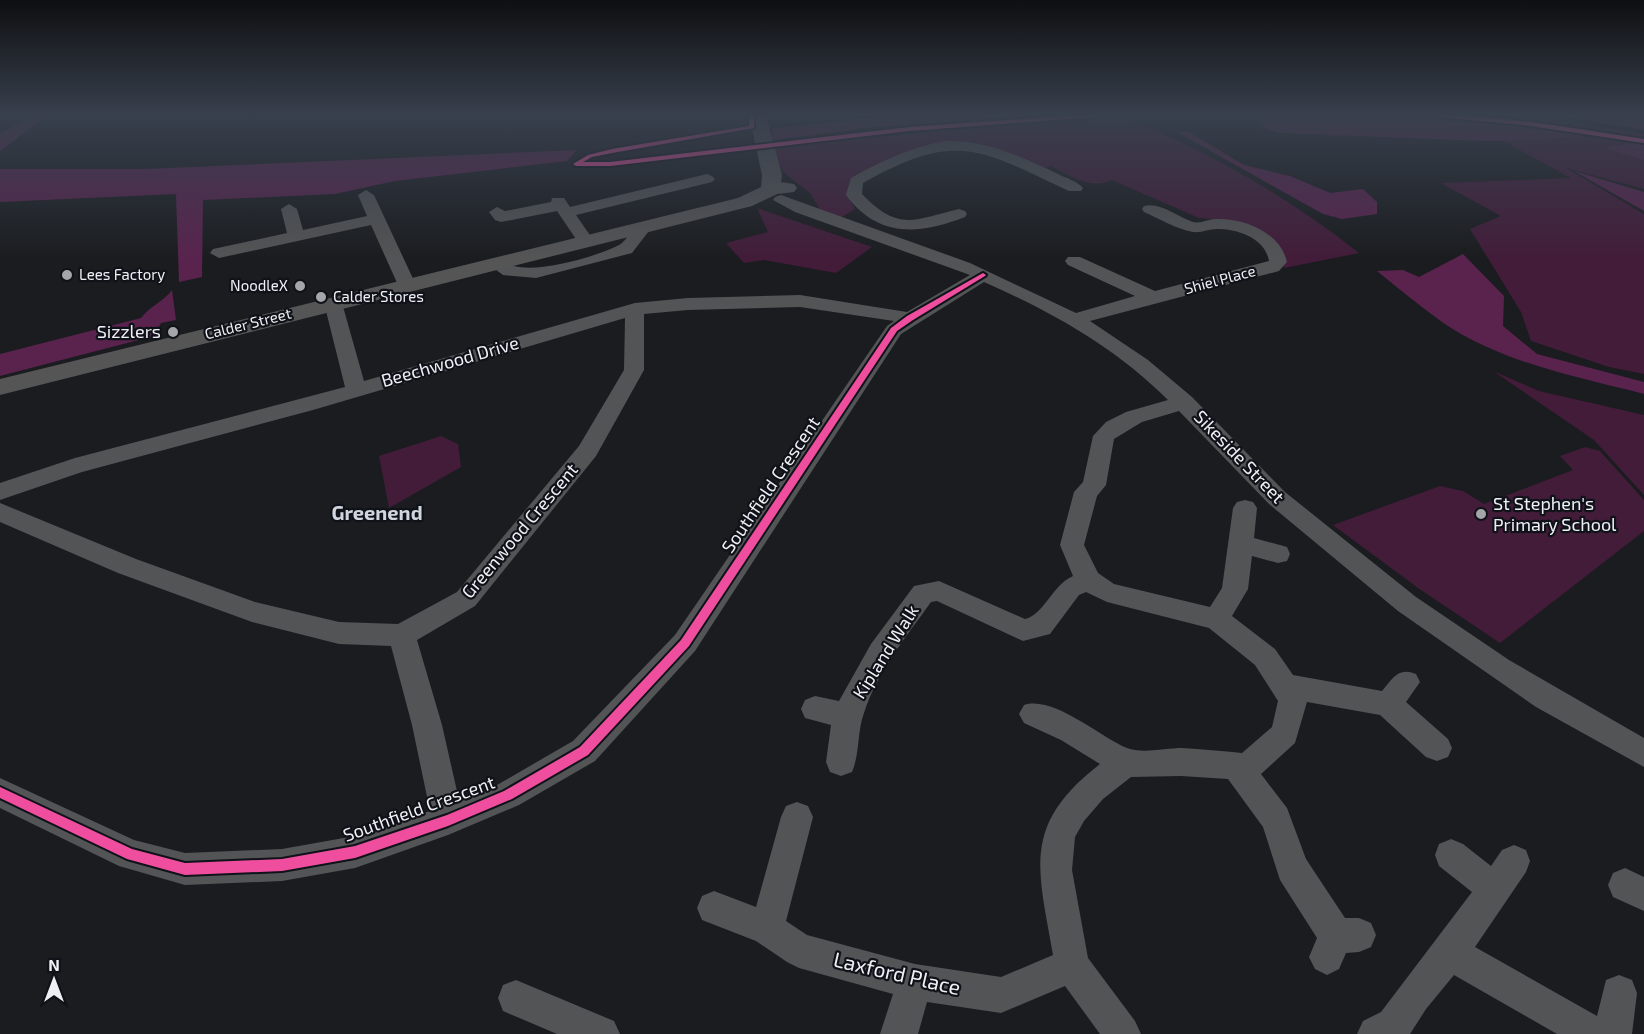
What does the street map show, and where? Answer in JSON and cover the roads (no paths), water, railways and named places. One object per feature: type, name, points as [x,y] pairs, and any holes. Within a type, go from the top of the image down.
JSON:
[{"type":"main road","points":[[771,163],[778,192]]},
{"type":"main road","name":"Calder Street","points":[[0,387],[746,202],[778,192]]},
{"type":"street","points":[[891,163],[856,181],[854,195],[872,214],[886,222],[914,224],[944,220],[959,214]]},
{"type":"street","points":[[1018,163],[1075,188]]},
{"type":"street","points":[[497,212],[501,217],[679,181],[707,179]]},
{"type":"street","name":"Sikeside Street","points":[[778,192],[808,213],[837,225],[944,259],[983,275],[1074,320],[1119,348],[1185,402],[1274,496],[1358,567],[1515,678],[1644,753]]},
{"type":"street","points":[[366,195],[407,285]]},
{"type":"street","points":[[561,205],[586,242]]},
{"type":"street","points":[[289,209],[296,236]]},
{"type":"street","name":"Shiel Place","points":[[1074,320],[1273,267],[1278,262],[1275,248],[1241,228],[1218,224],[1196,228],[1150,209]]},
{"type":"street","points":[[837,225],[872,214]]},
{"type":"street","points":[[219,253],[377,219]]},
{"type":"street","name":"Calder Street","points":[[497,264],[509,271],[536,273],[585,262],[626,249],[645,227]]},
{"type":"street","points":[[1074,261],[1154,298]]},
{"type":"street","name":"Southfield Crescent","points":[[0,792],[131,855],[185,869],[282,865],[355,852],[448,820],[508,795],[585,751],[685,643],[894,330],[983,275]]},
{"type":"street","name":"Beechwood Drive","points":[[0,492],[75,466],[306,405],[356,388],[635,309],[688,304],[800,301],[910,318]]},
{"type":"street","points":[[333,303],[356,388]]},
{"type":"street","name":"Greenwood Crescent","points":[[402,635],[466,599],[588,451],[634,370],[635,309]]},
{"type":"street","points":[[1034,714],[1071,731],[1125,763],[1181,762],[1247,767],[1285,734],[1293,699],[1265,657],[1217,619],[1107,592],[1088,580],[1072,545],[1086,492],[1094,485],[1097,476],[1104,436],[1114,427],[1134,417],[1185,402]]},
{"type":"street","points":[[1217,619],[1235,589],[1245,508]]},
{"type":"street","points":[[0,513],[128,566],[252,612],[339,633],[402,635],[427,724],[448,820]]},
{"type":"street","points":[[1241,544],[1278,554]]},
{"type":"street","name":"Kipland Walk","points":[[841,762],[848,715],[863,683],[923,593],[939,591],[1023,630],[1041,627],[1070,588],[1088,580]]},
{"type":"street","points":[[1284,686],[1397,693],[1437,748]]},
{"type":"street","points":[[815,709],[848,715]]},
{"type":"street","points":[[1122,1034],[1072,964],[1055,870],[1059,833],[1073,810],[1092,789],[1125,763]]},
{"type":"street","points":[[1236,766],[1276,819],[1292,868],[1341,943]]},
{"type":"street","points":[[767,928],[797,817]]},
{"type":"street","points":[[1452,855],[1494,889]]},
{"type":"street","points":[[1376,1034],[1394,1024],[1413,996],[1450,953],[1514,861]]},
{"type":"street","name":"Laxford Place","points":[[714,908],[767,928],[799,950],[915,982],[1001,995],[1072,964]]},
{"type":"street","points":[[1450,953],[1593,1034]]},
{"type":"street","points":[[899,1034],[915,982]]},
{"type":"street","points":[[1613,1034],[1619,993]]},
{"type":"street","points":[[516,999],[601,1034]]},
{"type":"place","name":"Lees Factory","points":[[67,275]]},
{"type":"place","name":"NoodleX","points":[[300,286]]},
{"type":"place","name":"Calder Stores","points":[[321,297]]},
{"type":"place","name":"Sizzlers","points":[[173,332]]},
{"type":"place","name":"St Stephen's Primary School","points":[[1481,514]]},
{"type":"district","name":"Greenend","points":[[377,513]]}]
